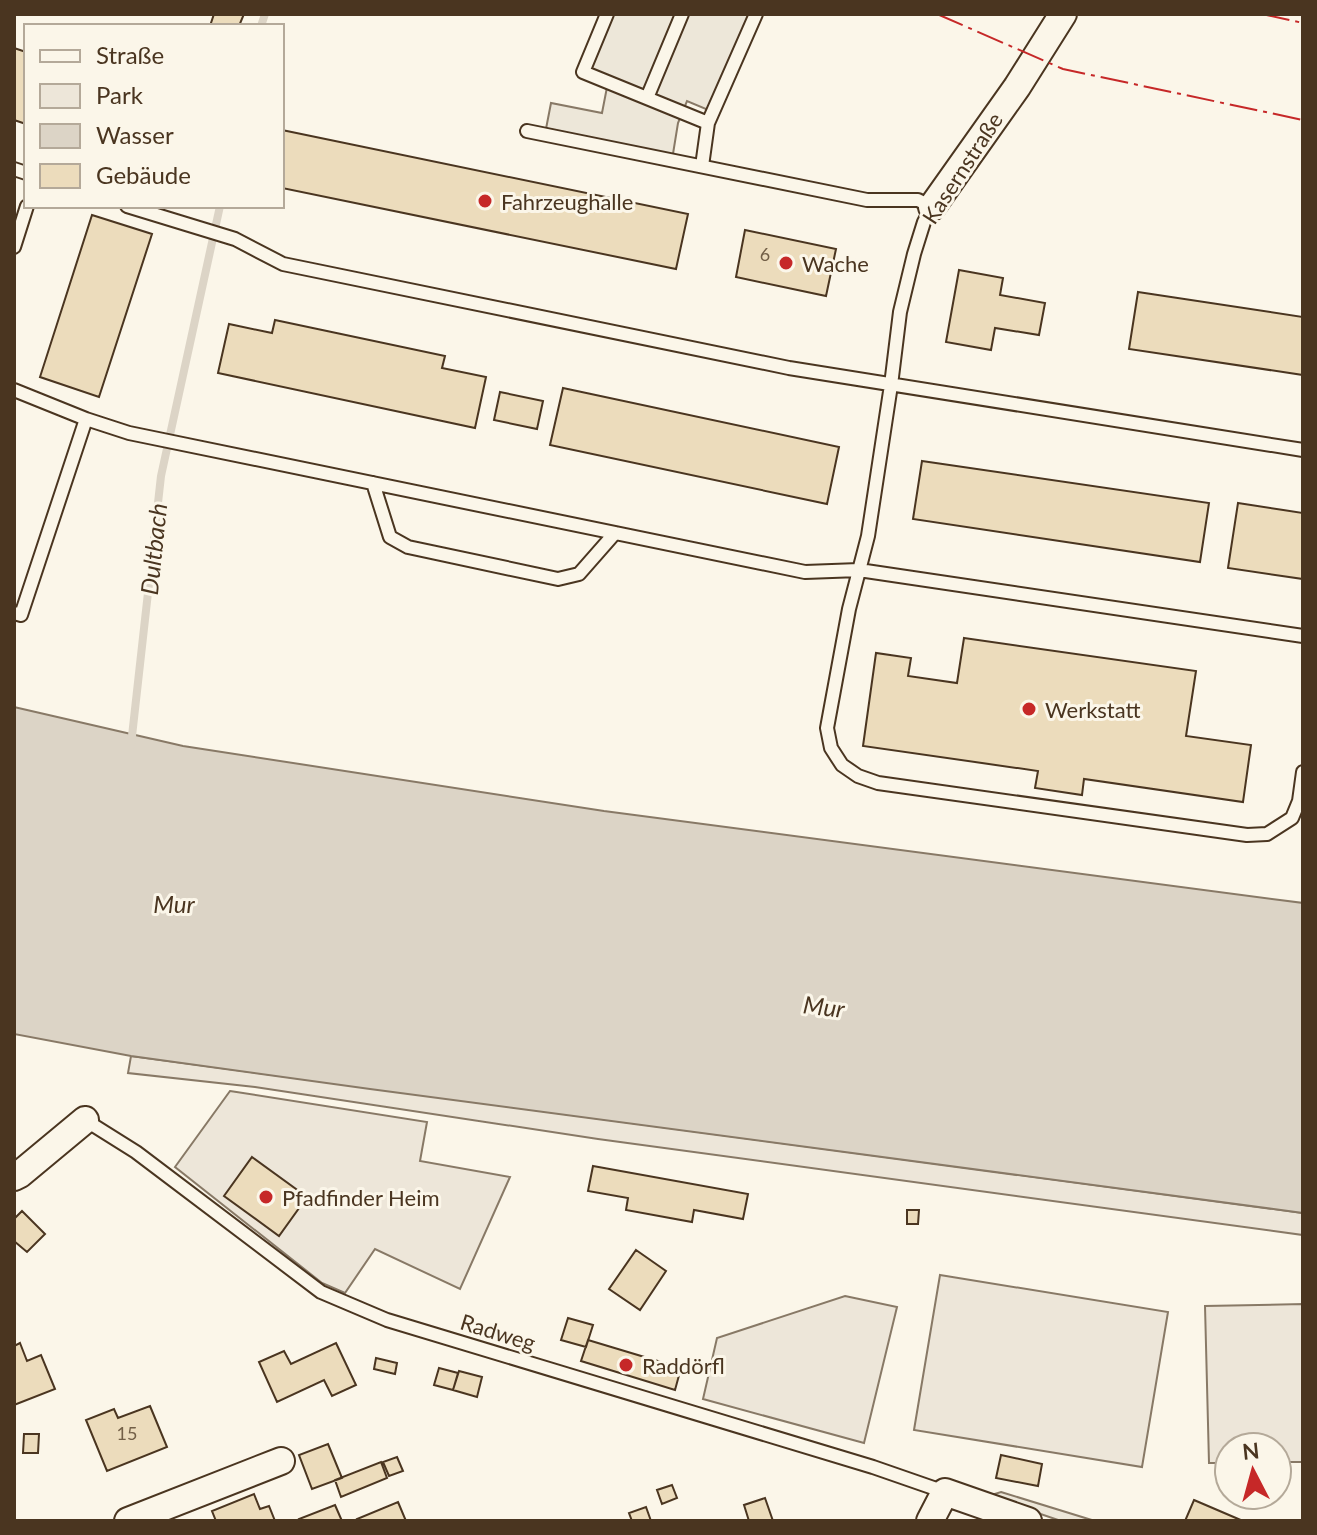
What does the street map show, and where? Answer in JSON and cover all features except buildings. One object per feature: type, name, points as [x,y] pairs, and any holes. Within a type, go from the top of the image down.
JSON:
[{"type":"street","name":"Kasernstraße","points":[[932,207],[1017,87],[1063,14]]},
{"type":"street","points":[[14,1177],[85,1120]]},
{"type":"street","points":[[128,1521],[281,1461]]},
{"type":"street","points":[[930,1521],[945,1492],[1028,1521]]},
{"type":"lane","points":[[607,14],[583,72],[708,123]]},
{"type":"lane","points":[[647,98],[682,14]]},
{"type":"lane","points":[[702,166],[708,123],[756,14]]},
{"type":"lane","points":[[527,131],[867,200],[918,200],[932,207]]},
{"type":"lane","name":"Kasernstraße","points":[[932,207],[914,254],[904,298],[868,536],[849,609],[827,728],[831,748],[842,765],[858,776],[878,783],[1247,835],[1267,834],[1292,818],[1299,801],[1303,772]]},
{"type":"lane","points":[[14,247],[26,208]]},
{"type":"lane","points":[[134,208],[235,239],[283,264],[789,368],[1303,450]]},
{"type":"lane","points":[[14,390],[129,433],[805,572],[859,570],[1303,636]]},
{"type":"lane","points":[[14,613],[21,615],[86,419]]},
{"type":"lane","points":[[373,483],[390,537],[408,547],[558,579],[579,574],[615,533]]},
{"type":"lane","name":"Radweg","points":[[85,1120],[136,1152],[321,1292],[387,1320],[873,1467],[945,1492]]},
{"type":"green space","points":[[131,1056],[1303,1213],[1303,1235],[598,1139],[255,1087],[128,1073]]},
{"type":"green space","points":[[230,1091],[427,1122],[420,1161],[510,1177],[460,1289],[375,1249],[345,1293],[322,1283],[175,1167]]},
{"type":"green space","points":[[940,1275],[1168,1312],[1142,1467],[914,1430]]},
{"type":"green space","points":[[845,1296],[897,1307],[864,1443],[703,1399],[717,1338]]},
{"type":"green space","points":[[1303,1304],[1303,1462],[1293,1462],[1293,1431],[1213,1431],[1213,1463],[1209,1463],[1205,1306]]},
{"type":"shaded area","points":[[607,14],[756,14],[713,112],[687,101],[678,123],[672,160],[545,134],[551,103],[602,113],[608,82],[583,72]]},
{"type":"shaded area","points":[[1001,1492],[1095,1521],[1061,1521],[988,1496]]},
{"type":"water","name":"Mur","points":[[14,707],[183,746],[604,811],[1303,903],[1303,1213],[131,1056],[14,1034]]},
{"type":"waterway","name":"Dultbach","points":[[262,24],[265,14]]},
{"type":"waterway","name":"Dultbach","points":[[131,745],[161,476],[220,208]]},
{"type":"power","points":[[937,14],[1063,69],[1303,120]]},
{"type":"power","points":[[1262,14],[1303,23]]},
{"type":"place","name":"Fahrzeughalle","points":[[485,201]]},
{"type":"place","name":"Wache","points":[[786,263]]},
{"type":"place","name":"Werkstatt","points":[[1029,709]]},
{"type":"place","name":"Pfadfinder Heim","points":[[266,1197]]},
{"type":"place","name":"Raddörfl","points":[[626,1365]]}]
